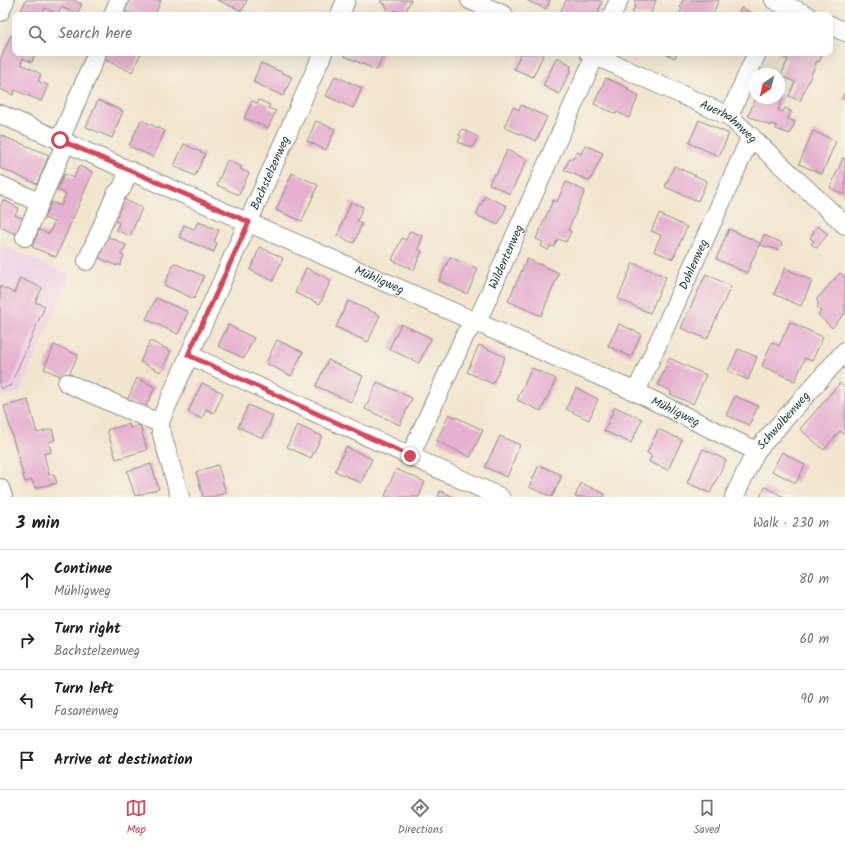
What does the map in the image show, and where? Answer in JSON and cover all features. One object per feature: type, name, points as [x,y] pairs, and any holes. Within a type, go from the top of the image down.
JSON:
[{"type":"street","points":[[0,12],[5,0]]},
{"type":"street","points":[[114,12],[119,0]]},
{"type":"street","points":[[341,12],[346,0]]},
{"type":"street","points":[[470,0],[497,12]]},
{"type":"street","points":[[613,12],[619,0]]},
{"type":"street","points":[[777,4],[799,12]]},
{"type":"street","points":[[833,26],[845,32]]},
{"type":"street","points":[[25,237],[96,56]]},
{"type":"street","name":"Bachstelzenweg","points":[[160,423],[188,355],[249,222],[322,56]]},
{"type":"street","name":"Wildentenweg","points":[[410,456],[466,333],[477,322],[592,56]]},
{"type":"street","name":"Auerhahnweg","points":[[597,56],[729,116],[845,225]]},
{"type":"street","points":[[729,116],[756,56]]},
{"type":"street","name":"Mühligweg","points":[[0,114],[636,392],[756,451]]},
{"type":"street","name":"Dohlenweg","points":[[636,392],[752,136]]},
{"type":"street","points":[[87,261],[116,194],[122,188],[130,170]]},
{"type":"street","points":[[0,185],[39,202]]},
{"type":"street","name":"Schwalbenweg","points":[[734,497],[756,451],[845,351]]},
{"type":"street","points":[[188,355],[500,497]]},
{"type":"street","points":[[67,383],[160,423],[180,497]]},
{"type":"street","points":[[0,488],[2,497]]},
{"type":"shaded area","points":[[0,245],[70,275],[20,392],[0,397]]},
{"type":"building","points":[[26,0],[73,0],[82,4],[78,12],[72,12],[61,7],[59,12],[54,12],[45,8],[44,12],[20,12]]},
{"type":"building","points":[[130,0],[161,0],[156,12],[125,11]]},
{"type":"building","points":[[217,0],[247,0],[242,11]]},
{"type":"building","points":[[381,0],[411,0],[405,12],[395,10],[394,12],[388,12],[386,11],[388,8],[385,4],[380,2]]},
{"type":"building","points":[[526,0],[550,0],[546,9]]},
{"type":"building","points":[[566,0],[597,0],[602,2],[598,12],[560,12]]},
{"type":"building","points":[[635,0],[656,0],[651,12],[632,12],[636,4],[634,3]]},
{"type":"building","points":[[683,0],[719,0],[713,12],[680,12],[682,8],[680,7]]},
{"type":"building","points":[[741,8],[750,12],[739,12]]},
{"type":"building","points":[[11,35],[12,56],[34,56],[32,62],[23,58],[21,64],[41,74],[38,81],[48,85],[41,101],[15,90],[13,95],[0,89],[0,60]]},
{"type":"building","points":[[107,56],[140,56],[132,72],[105,60]]},
{"type":"building","points":[[344,56],[383,56],[377,70]]},
{"type":"building","points":[[520,56],[543,56],[533,77],[514,69]]},
{"type":"building","points":[[781,56],[822,56],[819,62],[817,61],[800,101],[789,96],[795,82],[785,78],[784,68],[788,59]]},
{"type":"building","points":[[557,57],[571,65],[571,70],[559,94],[543,86]]},
{"type":"building","points":[[261,63],[292,77],[283,96],[253,82]]},
{"type":"building","points":[[335,76],[362,88],[353,108],[326,96]]},
{"type":"building","points":[[606,78],[639,95],[629,118],[594,104]]},
{"type":"building","points":[[845,92],[845,101],[842,99]]},
{"type":"building","points":[[98,100],[123,111],[112,138],[86,127]]},
{"type":"building","points":[[259,100],[270,105],[268,108],[276,111],[268,128],[244,118],[252,101],[257,103]]},
{"type":"building","points":[[753,104],[780,104],[778,110],[783,112],[785,108],[791,111],[788,119],[795,122],[790,134],[776,129],[777,126],[771,124],[771,126],[748,116]]},
{"type":"building","points":[[521,105],[547,117],[536,141],[504,127],[513,107],[519,110]]},
{"type":"building","points":[[141,120],[165,131],[153,157],[129,146]]},
{"type":"building","points":[[699,120],[729,134],[719,156],[689,143]]},
{"type":"building","points":[[316,121],[335,129],[326,150],[307,141]]},
{"type":"building","points":[[462,129],[478,137],[472,148],[458,142]]},
{"type":"building","points":[[813,131],[836,141],[822,174],[799,164]]},
{"type":"building","points":[[0,135],[49,155],[37,184],[0,168]]},
{"type":"building","points":[[184,144],[205,154],[195,176],[174,166]]},
{"type":"building","points":[[585,145],[603,153],[590,181],[564,170],[570,158],[573,159],[577,152],[581,154]]},
{"type":"building","points":[[507,150],[527,160],[510,194],[489,184],[494,174],[496,175]]},
{"type":"building","points":[[843,158],[845,159],[845,195],[830,188]]},
{"type":"building","points":[[227,160],[242,167],[240,169],[249,173],[239,195],[217,185]]},
{"type":"building","points":[[79,166],[93,172],[56,257],[32,247],[39,230],[49,234],[54,222],[44,218],[51,202],[61,206],[66,194],[57,190],[64,174],[74,178]]},
{"type":"building","points":[[674,166],[707,181],[698,201],[665,187]]},
{"type":"building","points":[[292,173],[318,185],[302,221],[276,210]]},
{"type":"building","points":[[566,182],[585,191],[568,230],[571,231],[566,242],[558,239],[554,247],[550,246],[548,250],[541,246],[543,242],[536,239],[553,200],[557,202]]},
{"type":"building","points":[[485,196],[507,206],[498,225],[476,215]]},
{"type":"building","points":[[119,197],[142,208],[130,236],[116,230],[119,223],[109,218]]},
{"type":"building","points":[[3,200],[19,208],[15,215],[27,220],[20,236],[0,227],[0,207]]},
{"type":"building","points":[[351,202],[363,207],[357,221],[362,224],[354,243],[337,236]]},
{"type":"building","points":[[659,214],[687,227],[673,259],[654,251],[661,235],[651,231]]},
{"type":"building","points":[[198,222],[219,230],[214,242],[217,243],[214,252],[179,237],[184,225],[194,229]]},
{"type":"building","points":[[817,226],[828,234],[817,248],[811,244],[814,241],[810,238]]},
{"type":"building","points":[[729,229],[760,243],[747,273],[716,259]]},
{"type":"building","points":[[410,231],[423,236],[418,249],[422,251],[414,270],[392,260],[402,238],[406,240]]},
{"type":"building","points":[[103,234],[126,245],[121,255],[124,256],[120,266],[93,255]]},
{"type":"building","points":[[764,235],[782,243],[779,250],[760,245]]},
{"type":"building","points":[[260,247],[283,258],[273,281],[250,270]]},
{"type":"building","points":[[450,257],[478,269],[467,294],[439,281]]},
{"type":"building","points":[[527,259],[559,273],[541,316],[508,301]]},
{"type":"building","points":[[174,263],[204,276],[194,299],[164,285]]},
{"type":"building","points":[[633,263],[666,277],[650,313],[618,299]]},
{"type":"building","points":[[306,268],[331,280],[320,304],[295,293]]},
{"type":"building","points":[[785,268],[812,281],[801,306],[774,294]]},
{"type":"building","points":[[840,273],[845,277],[845,313],[832,328],[818,315],[821,311],[817,307],[819,302],[816,300]]},
{"type":"building","points":[[706,274],[731,286],[707,339],[681,328]]},
{"type":"building","points":[[20,278],[42,288],[35,302],[45,306],[10,386],[0,389],[0,286],[14,293]]},
{"type":"building","points":[[156,298],[188,312],[178,334],[146,319]]},
{"type":"building","points":[[348,301],[380,315],[368,342],[336,327]]},
{"type":"building","points":[[790,322],[823,337],[812,361],[805,358],[795,381],[762,366],[772,342],[779,346]]},
{"type":"building","points":[[401,324],[431,338],[419,363],[389,349]]},
{"type":"building","points":[[619,324],[641,334],[631,357],[608,346]]},
{"type":"building","points":[[228,325],[254,338],[244,358],[218,346]]},
{"type":"building","points":[[277,340],[303,352],[291,376],[266,363]]},
{"type":"building","points":[[150,341],[171,351],[161,372],[140,362]]},
{"type":"building","points":[[54,345],[78,355],[67,379],[44,369]]},
{"type":"building","points":[[479,345],[505,357],[493,384],[467,372]]},
{"type":"building","points":[[738,349],[757,357],[748,380],[728,371]]},
{"type":"building","points":[[669,358],[706,375],[693,404],[670,394],[671,391],[658,385]]},
{"type":"building","points":[[328,360],[363,376],[351,402],[316,386]]},
{"type":"building","points":[[532,368],[556,379],[541,411],[517,400]]},
{"type":"building","points":[[137,378],[155,387],[145,409],[127,401]]},
{"type":"building","points":[[377,382],[412,398],[400,425],[365,409]]},
{"type":"building","points":[[202,383],[223,393],[214,413],[206,409],[202,419],[188,412]]},
{"type":"building","points":[[840,383],[845,388],[845,433],[844,434],[840,431],[824,450],[800,429]]},
{"type":"building","points":[[576,388],[598,399],[589,420],[566,409]]},
{"type":"building","points":[[735,396],[758,406],[749,425],[726,415]]},
{"type":"building","points":[[28,400],[37,433],[52,429],[55,440],[49,442],[51,452],[44,454],[49,475],[54,474],[57,483],[35,488],[32,480],[25,482],[4,406]]},
{"type":"building","points":[[248,405],[273,416],[263,438],[238,427]]},
{"type":"building","points":[[615,407],[642,419],[631,443],[604,431]]},
{"type":"building","points":[[449,414],[483,430],[470,457],[437,441]]},
{"type":"building","points":[[129,424],[130,428],[140,425],[147,450],[116,459],[107,430]]},
{"type":"building","points":[[297,425],[322,436],[311,458],[287,447]]},
{"type":"building","points":[[658,429],[682,440],[668,470],[649,462],[652,456],[647,453]]},
{"type":"building","points":[[500,436],[520,445],[507,477],[485,467]]},
{"type":"building","points":[[346,447],[372,459],[361,483],[335,471]]},
{"type":"building","points":[[703,449],[726,460],[710,493],[687,483]]},
{"type":"building","points":[[782,452],[805,465],[796,483],[772,471]]},
{"type":"building","points":[[151,464],[159,489],[135,496],[127,471]]},
{"type":"building","points":[[218,465],[226,493],[212,497],[203,497],[196,472]]},
{"type":"building","points":[[539,465],[562,475],[552,497],[529,487]]},
{"type":"building","points":[[396,469],[425,482],[419,497],[385,496]]},
{"type":"building","points":[[581,483],[605,494],[604,497],[575,497]]},
{"type":"building","points":[[765,487],[784,497],[760,497]]},
{"type":"building","points":[[440,491],[454,497],[438,497]]},
{"type":"route","points":[[60,140],[249,222],[188,355],[410,456]]}]
